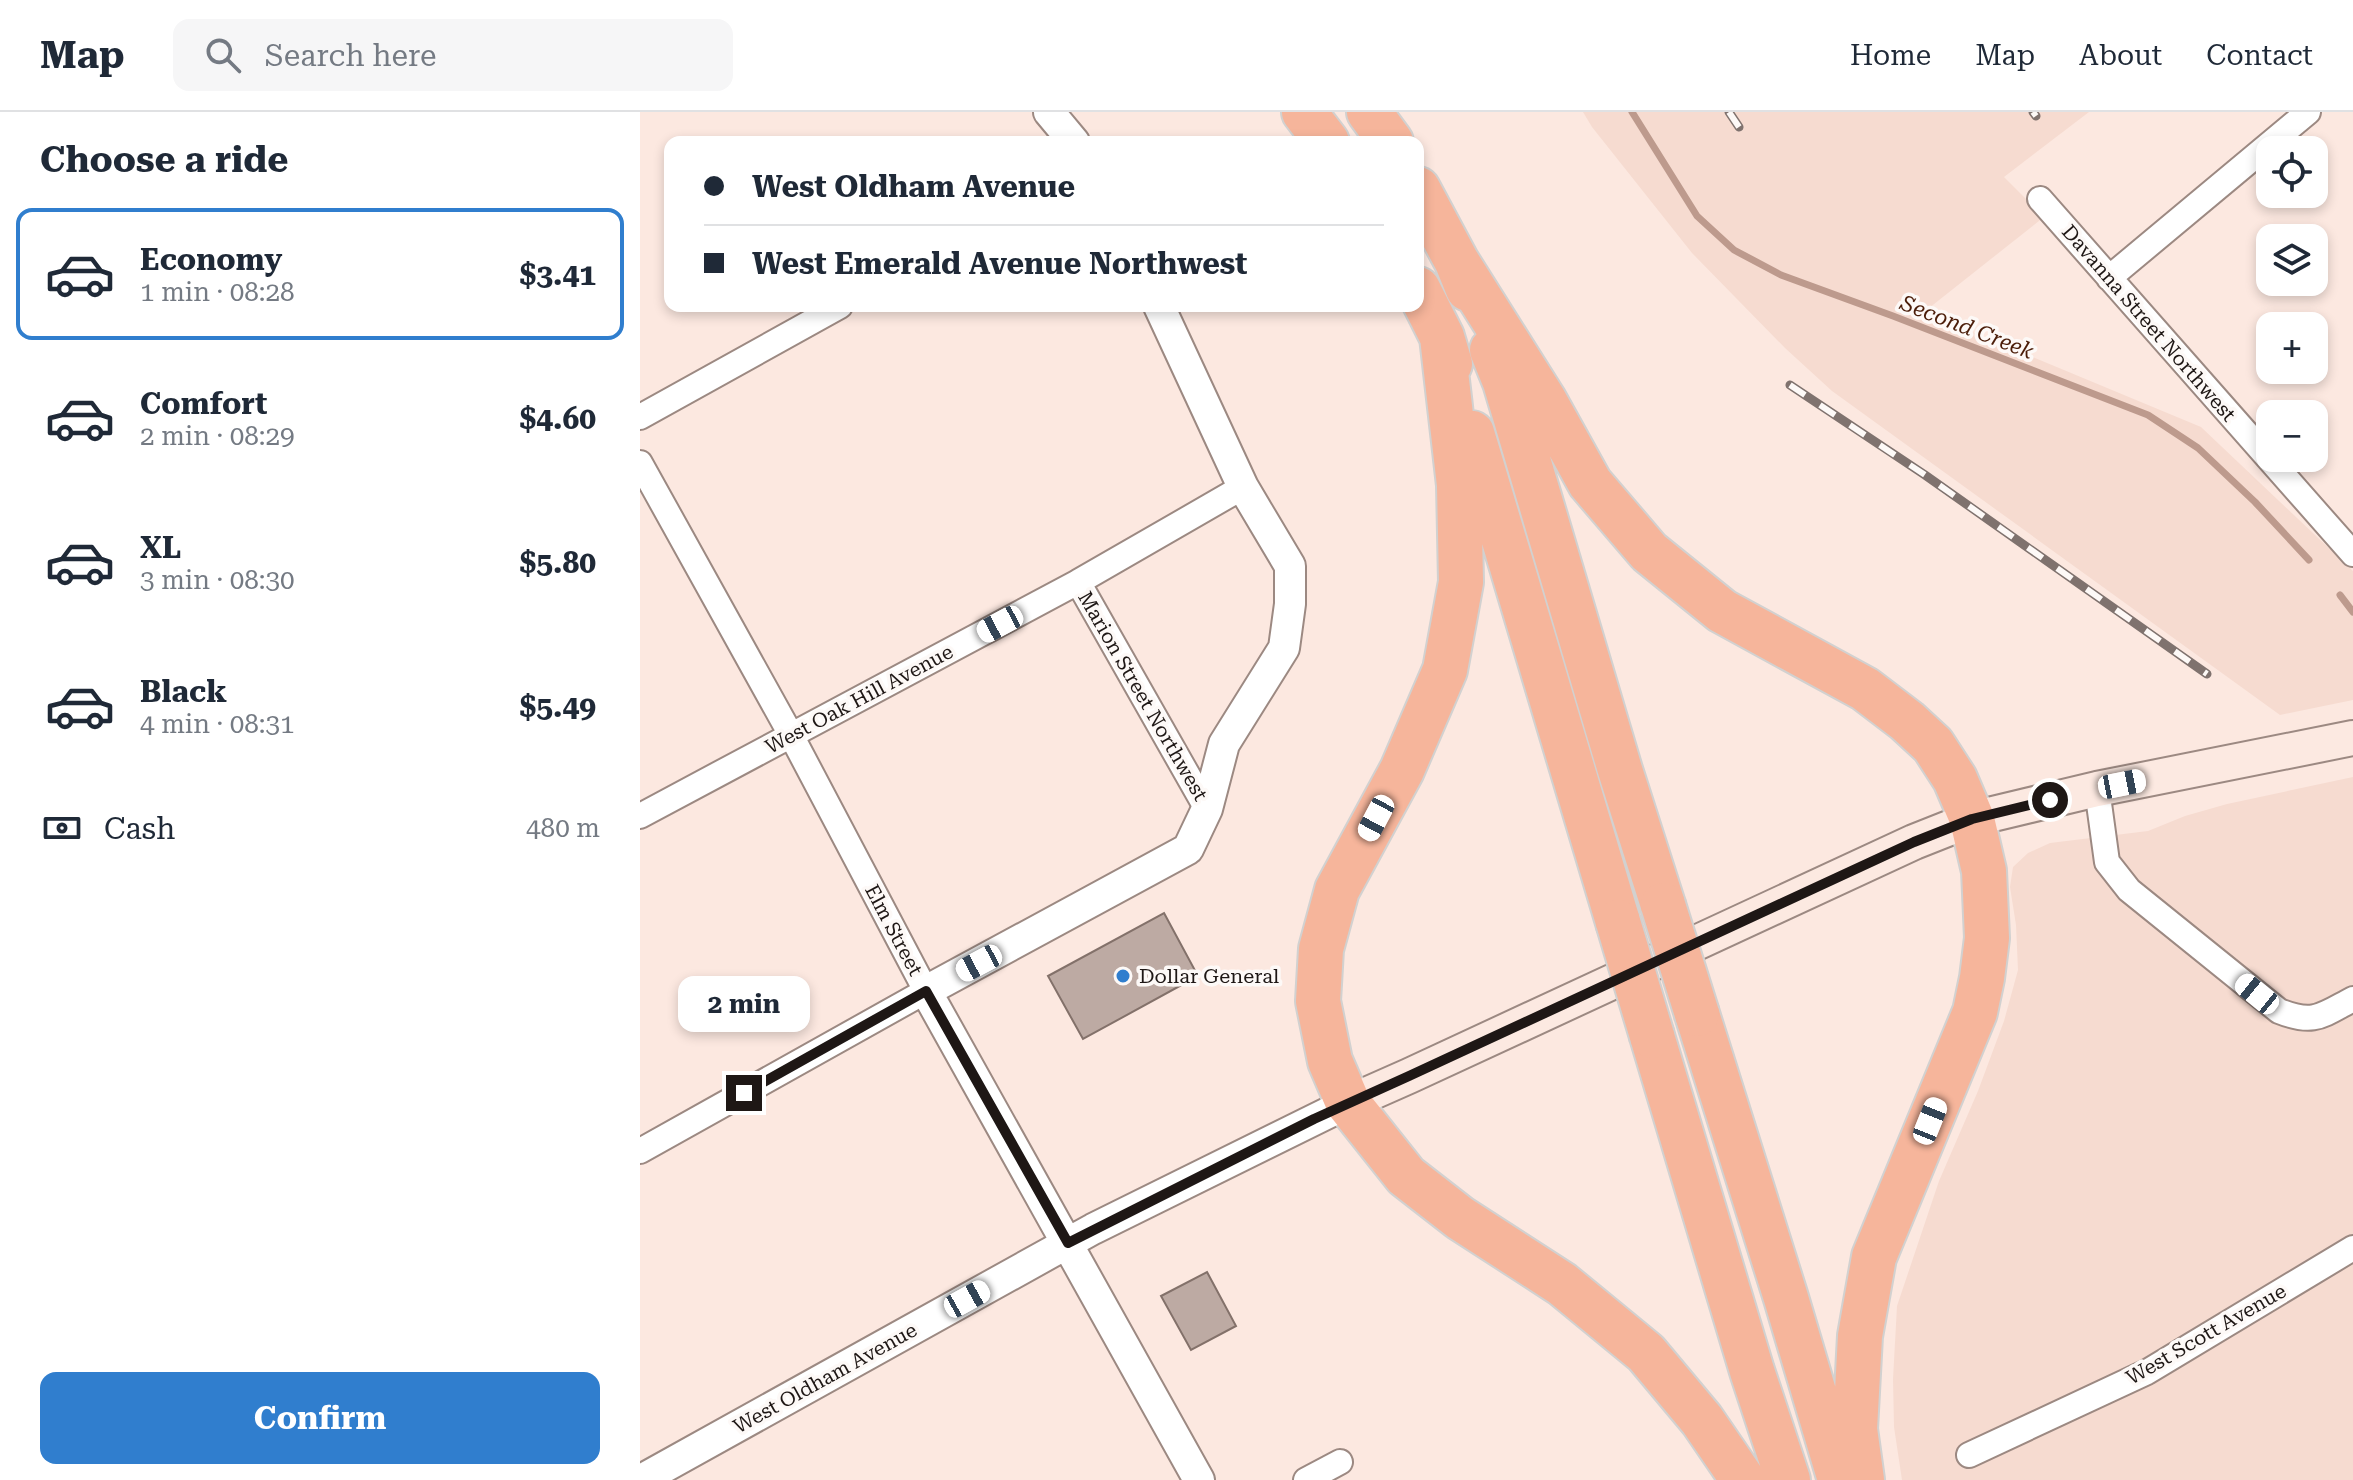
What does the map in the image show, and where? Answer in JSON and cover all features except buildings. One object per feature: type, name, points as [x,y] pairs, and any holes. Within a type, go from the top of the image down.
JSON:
[{"type":"highway","points":[[1304,112],[1322,136]]},
{"type":"highway","points":[[1369,112],[1387,136]]},
{"type":"highway","points":[[1424,200],[1457,262],[1544,400],[1590,483],[1649,552],[1722,611],[1865,689],[1907,721],[1933,745],[1955,779],[1972,819],[1984,871],[1987,938],[1982,978],[1975,1012],[1874,1257],[1860,1336],[1855,1429],[1862,1480]]},
{"type":"highway","points":[[1457,262],[1505,382],[1620,770],[1840,1480]]},
{"type":"highway","points":[[1424,301],[1442,337],[1508,550],[1752,1371],[1788,1480]]},
{"type":"highway","points":[[1442,337],[1459,485],[1461,582],[1445,670],[1402,770],[1337,890],[1321,949],[1318,1001],[1330,1061],[1348,1103],[1406,1176],[1460,1218],[1562,1284],[1646,1353],[1702,1420],[1743,1480]]},
{"type":"main road","name":"West Oldham Avenue","points":[[1348,1103],[1914,842],[1972,819],[2097,789],[2353,738]]},
{"type":"street","points":[[1049,112],[1069,136]]},
{"type":"street","points":[[2109,278],[2308,112]]},
{"type":"street","name":"Davanna Street Northwest","points":[[2040,199],[2353,554]]},
{"type":"street","points":[[640,417],[829,312]]},
{"type":"street","name":"Marion Street Northwest","points":[[926,991],[1188,849],[1207,809],[1224,744],[1284,648],[1290,604],[1290,566],[1243,487],[1162,312]]},
{"type":"street","name":"Elm Street","points":[[640,463],[791,735],[926,991],[1199,1480]]},
{"type":"street","name":"West Oak Hill Avenue","points":[[640,816],[1078,582],[1243,487]]},
{"type":"street","name":"Marion Street Northwest","points":[[1078,582],[1207,809]]},
{"type":"street","points":[[2097,789],[2107,862],[2129,890],[2279,1011],[2299,1019],[2319,1017],[2353,999]]},
{"type":"street","points":[[640,1151],[926,991]]},
{"type":"street","name":"West Oldham Avenue","points":[[641,1480],[1068,1243],[1348,1103]]},
{"type":"street","name":"West Scott Avenue","points":[[1969,1455],[2147,1372],[2353,1248]]},
{"type":"street","points":[[1306,1480],[1340,1462]]},
{"type":"shaded area","points":[[1583,112],[2089,112],[2004,177],[2044,217],[1924,312],[2201,427],[2353,571],[2353,700],[2280,715],[1832,391],[1692,253]]},
{"type":"shaded area","points":[[2353,777],[2353,1480],[1902,1480],[1894,1427],[1897,1306],[1939,1181],[2004,1021],[2018,970],[2010,887],[2013,867],[2028,853],[2050,843],[2148,831],[2227,804]]},
{"type":"waterway","name":"Second Creek","points":[[1632,112],[1697,216],[1734,250],[1781,275],[2148,415],[2198,448],[2255,502],[2309,560]]},
{"type":"waterway","name":"Second Creek","points":[[2340,595],[2353,612]]},
{"type":"railway","points":[[1729,112],[1739,127]]},
{"type":"railway","points":[[2033,112],[2036,116]]},
{"type":"railway","points":[[1790,385],[1925,475],[2207,674]]},
{"type":"place","name":"Dollar General","points":[[1123,976]]},
{"type":"route","points":[[744,1093],[926,991],[1068,1243],[1314,1119],[1914,842],[1972,819],[2050,800]]}]
